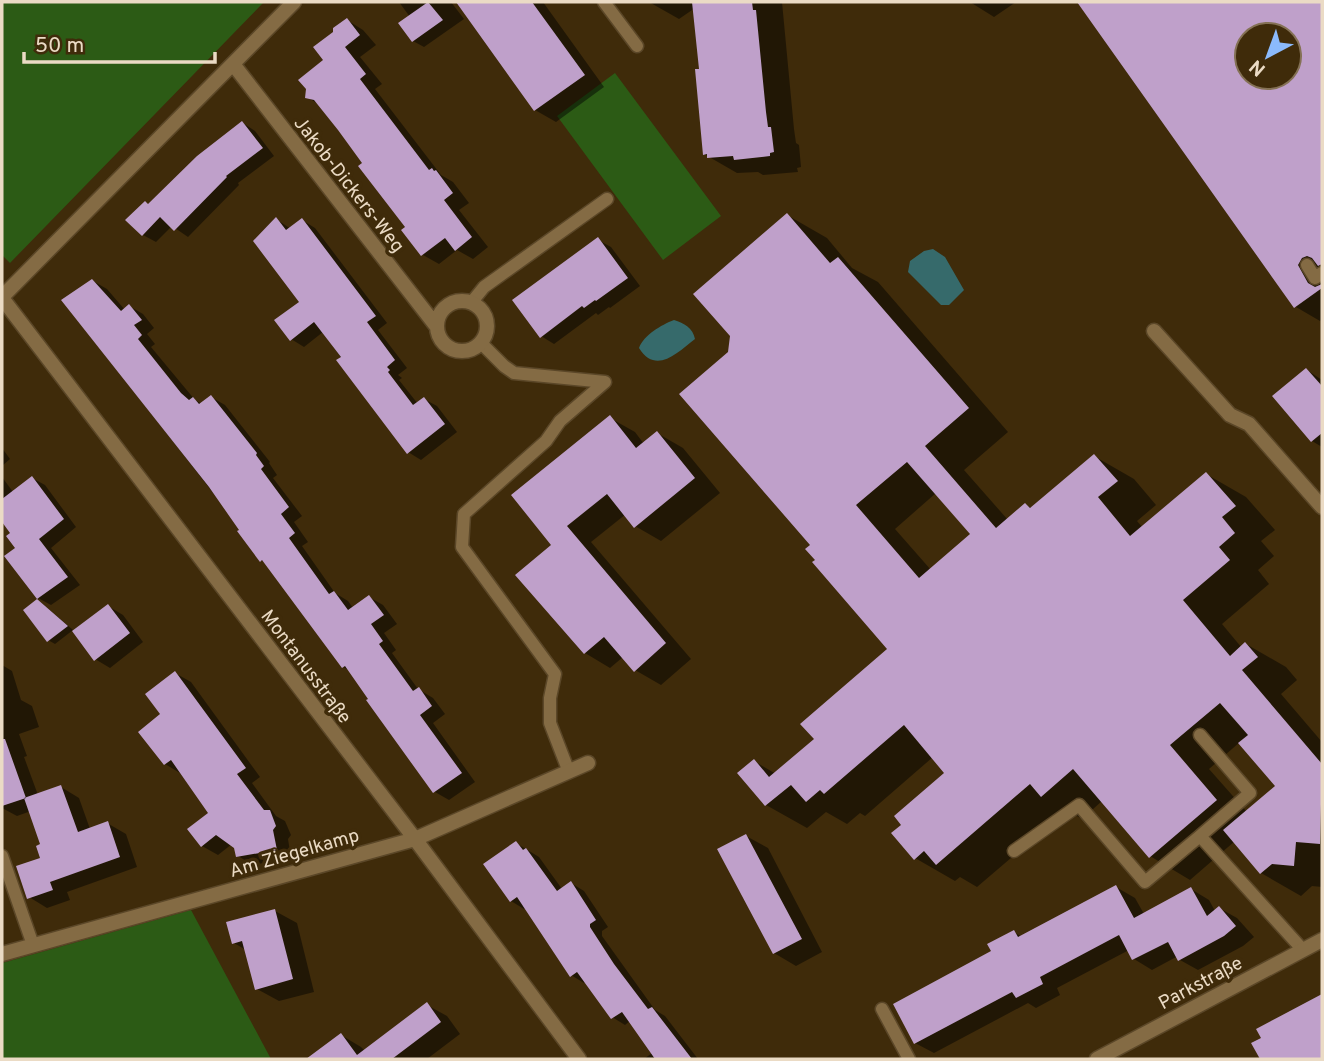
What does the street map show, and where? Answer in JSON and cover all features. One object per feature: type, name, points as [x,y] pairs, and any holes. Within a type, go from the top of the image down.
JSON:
[{"type":"street","name":"Montanusstraße","points":[[294,2],[2,298],[415,839],[579,1059]]},
{"type":"street","name":"Jakob-Dickers-Weg","points":[[233,64],[437,327],[441,339],[452,349],[465,351],[481,343]]},
{"type":"street","points":[[437,327],[445,308],[457,302],[471,303],[481,309],[487,319],[487,331],[481,343]]},
{"type":"street","points":[[1154,331],[1230,415],[1249,424],[1322,507]]},
{"type":"street","name":"Am Ziegelkamp","points":[[2,954],[415,839],[588,763]]},
{"type":"street","name":"Parkstraße","points":[[1097,1059],[1322,940]]},
{"type":"lane","points":[[604,2],[637,46]]},
{"type":"lane","points":[[471,303],[484,287],[607,199]]},
{"type":"lane","points":[[1307,265],[1315,278],[1322,273]]},
{"type":"lane","points":[[481,343],[514,373],[605,382],[561,421],[546,441],[464,514],[462,547],[555,674],[550,698],[550,723],[569,772]]},
{"type":"lane","points":[[1014,851],[1079,805],[1145,882],[1250,793],[1200,735]]},
{"type":"lane","points":[[1200,836],[1303,950]]},
{"type":"lane","points":[[2,856],[33,945]]},
{"type":"lane","points":[[882,1009],[909,1059]]},
{"type":"green space","points":[[2,2],[264,2],[10,263],[2,255]]},
{"type":"green space","points":[[615,73],[721,216],[663,260],[557,116]]},
{"type":"green space","points":[[191,910],[271,1059],[2,1059],[2,963]]},
{"type":"water","points":[[933,249],[945,257],[964,290],[949,305],[941,305],[908,272],[910,261],[924,251]]},
{"type":"water","points":[[674,320],[688,326],[695,339],[667,359],[652,360],[639,348],[649,335]]},
{"type":"building","points":[[428,2],[443,20],[412,42],[398,23]]},
{"type":"building","points":[[456,2],[532,2],[585,75],[534,111]]},
{"type":"building","points":[[692,2],[752,2],[753,10],[756,10],[766,112],[774,152],[770,153],[770,156],[734,160],[733,156],[707,158],[707,154],[703,155],[695,69],[699,69]]},
{"type":"building","points":[[1077,2],[1322,2],[1322,264],[1318,266],[1307,256],[1302,258],[1298,265],[1308,283],[1315,287],[1322,284],[1322,288],[1294,308]]},
{"type":"building","points":[[347,18],[360,35],[345,47],[366,74],[360,79],[429,170],[436,170],[453,193],[444,200],[472,237],[455,251],[445,238],[421,256],[401,230],[405,227],[358,166],[362,163],[338,130],[314,100],[305,98],[306,89],[298,80],[323,60],[313,47]]},
{"type":"building","points":[[242,121],[263,148],[226,176],[174,231],[160,217],[142,236],[125,220],[145,201],[148,204],[197,156]]},
{"type":"building","points":[[787,213],[830,263],[838,257],[969,408],[925,446],[996,528],[1025,503],[1030,508],[1094,454],[1118,481],[1098,497],[1130,536],[1206,472],[1236,506],[1222,517],[1235,533],[1219,547],[1230,560],[1183,600],[1230,656],[1245,642],[1258,657],[1242,670],[1322,764],[1320,844],[1296,842],[1294,866],[1272,864],[1260,874],[1223,830],[1275,786],[1238,743],[1248,735],[1220,703],[1170,745],[1217,800],[1149,858],[1073,769],[1041,797],[1030,784],[936,865],[924,851],[914,860],[891,833],[901,825],[894,816],[944,773],[904,725],[824,794],[820,790],[806,802],[791,785],[765,806],[737,773],[754,759],[769,777],[814,739],[800,724],[887,649],[812,562],[815,560],[805,549],[810,545],[679,394],[728,352],[730,336],[693,294]],"holes":[[[907,462],[970,534],[919,578],[856,505]]]},
{"type":"building","points":[[276,217],[286,230],[302,218],[376,316],[367,322],[395,360],[387,367],[390,370],[388,372],[413,405],[424,397],[445,424],[407,454],[336,360],[341,357],[314,322],[290,341],[274,320],[299,302],[253,241]]},
{"type":"building","points":[[598,237],[628,278],[596,301],[584,308],[582,306],[540,338],[512,300]]},
{"type":"building","points":[[92,279],[121,311],[129,304],[142,320],[134,325],[142,335],[138,339],[181,393],[189,400],[193,397],[199,404],[211,395],[257,453],[264,466],[261,469],[289,507],[281,514],[295,533],[289,538],[329,594],[334,591],[348,610],[369,595],[384,615],[371,624],[383,641],[379,644],[413,691],[419,687],[432,706],[420,715],[462,773],[433,793],[366,700],[368,699],[345,666],[342,668],[262,560],[260,562],[237,531],[239,530],[209,487],[61,300]]},
{"type":"building","points":[[1306,368],[1322,386],[1322,433],[1311,442],[1272,396]]},
{"type":"building","points":[[610,415],[636,448],[657,431],[695,478],[634,528],[607,494],[567,526],[666,643],[634,672],[604,637],[584,654],[515,575],[551,545],[511,495]]},
{"type":"building","points":[[32,476],[64,519],[39,539],[68,577],[37,599],[4,556],[15,548],[6,536],[10,533],[2,522],[2,499]]},
{"type":"building","points":[[37,599],[68,626],[47,642],[23,610]]},
{"type":"building","points":[[108,604],[130,633],[94,661],[72,631]]},
{"type":"building","points":[[175,671],[246,768],[237,774],[264,810],[270,810],[276,826],[273,830],[277,850],[236,857],[234,848],[216,835],[201,847],[187,829],[208,813],[171,760],[164,765],[138,732],[160,714],[145,694]]},
{"type":"building","points":[[2,739],[5,739],[26,798],[2,806]]},
{"type":"building","points":[[61,785],[78,832],[108,821],[120,857],[50,882],[53,890],[27,899],[16,866],[40,858],[36,846],[40,844],[24,798]]},
{"type":"building","points":[[746,834],[802,939],[773,954],[717,849]]},
{"type":"building","points":[[516,841],[523,850],[526,848],[557,891],[571,881],[596,920],[590,927],[614,964],[648,1009],[652,1007],[692,1059],[655,1059],[622,1012],[611,1019],[577,972],[570,977],[517,897],[510,902],[483,864]]},
{"type":"building","points":[[1116,885],[1134,918],[1191,887],[1207,916],[1219,906],[1236,926],[1224,936],[1178,961],[1168,942],[1132,960],[1119,935],[1040,977],[1043,984],[1016,998],[1012,992],[914,1044],[893,1004],[991,951],[987,944],[1014,930],[1018,937]]},
{"type":"building","points":[[275,909],[293,979],[255,990],[242,941],[232,944],[226,922]]},
{"type":"building","points":[[1322,994],[1322,1059],[1260,1059],[1251,1043],[1261,1038],[1256,1029]]},
{"type":"building","points":[[427,1002],[441,1022],[392,1059],[306,1059],[341,1033],[357,1055]]}]
